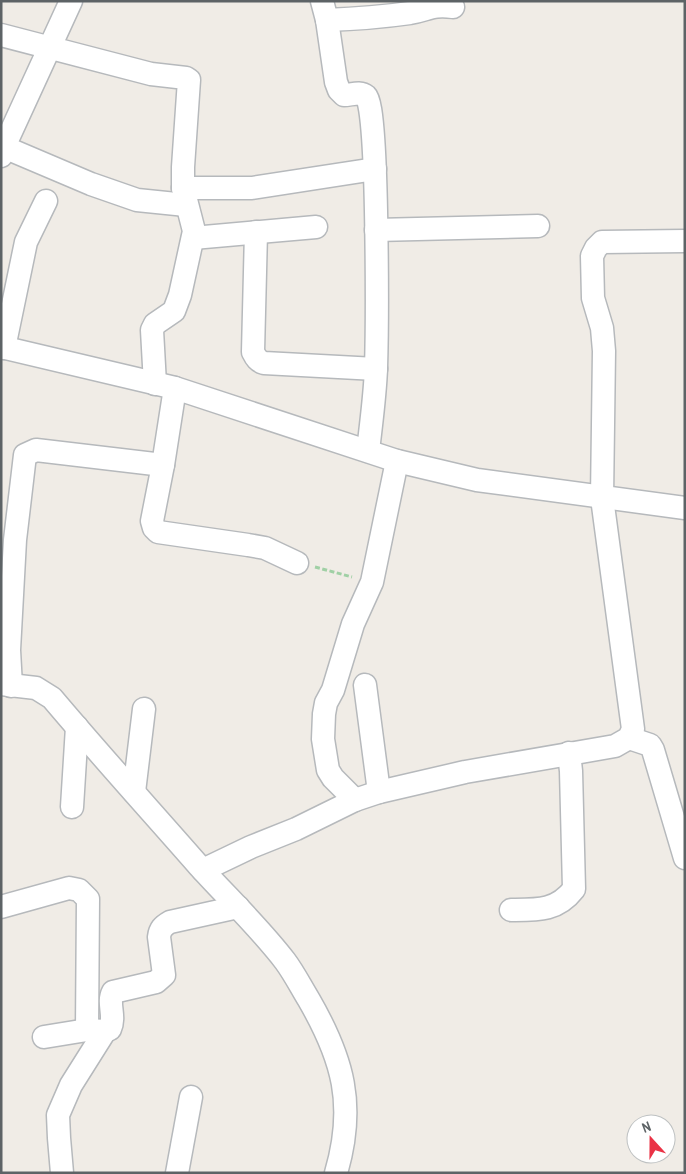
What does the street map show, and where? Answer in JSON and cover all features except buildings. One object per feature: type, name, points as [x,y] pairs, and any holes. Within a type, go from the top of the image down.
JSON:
[{"type":"street","points":[[71,1],[2,151],[137,200],[185,197],[375,169]]},
{"type":"street","points":[[368,451],[376,369],[375,169],[370,102],[367,96],[361,93],[344,95],[339,90],[324,10],[362,19],[411,12],[433,6],[452,7]]},
{"type":"street","points":[[1,35],[151,74],[188,78],[190,85],[183,167],[185,197],[194,231],[180,296],[174,311],[155,324],[152,330],[165,386],[163,464],[152,521],[154,528],[158,532],[265,548],[297,563]]},
{"type":"street","points":[[46,201],[26,242],[3,348],[165,386],[397,461],[477,480],[685,508]]},
{"type":"street","points":[[376,230],[538,226]]},
{"type":"street","points":[[193,238],[316,227]]},
{"type":"street","points":[[256,232],[253,352],[259,362],[376,369]]},
{"type":"street","points":[[203,870],[251,847],[296,829],[355,800],[379,792],[465,772],[616,746],[630,738],[633,729],[602,498],[604,351],[602,328],[593,298],[592,256],[602,242],[685,241]]},
{"type":"street","points":[[163,464],[36,450],[25,455],[7,592],[10,650],[6,685],[36,688],[47,694],[286,962],[321,1021],[336,1053],[343,1078],[346,1107],[343,1152],[336,1173]]},
{"type":"street","points":[[355,800],[333,778],[328,770],[323,739],[324,714],[353,624],[372,582],[397,461]]},
{"type":"street","points":[[365,685],[379,792]]},
{"type":"street","points":[[134,792],[144,709]]},
{"type":"street","points":[[72,807],[77,727]]},
{"type":"street","points":[[630,738],[650,745],[653,750],[685,858]]},
{"type":"street","points":[[511,910],[537,910],[551,907],[566,899],[574,889],[569,753]]},
{"type":"street","points":[[1,907],[69,888],[79,890],[88,899],[96,1030],[58,1114],[62,1173]]},
{"type":"street","points":[[44,1037],[110,1029],[113,1022],[111,996],[113,992],[156,982],[164,975],[159,931],[164,926],[170,922],[238,907]]},
{"type":"street","points":[[177,1173],[190,1097]]},
{"type":"path","points":[[297,563],[372,582]]}]
